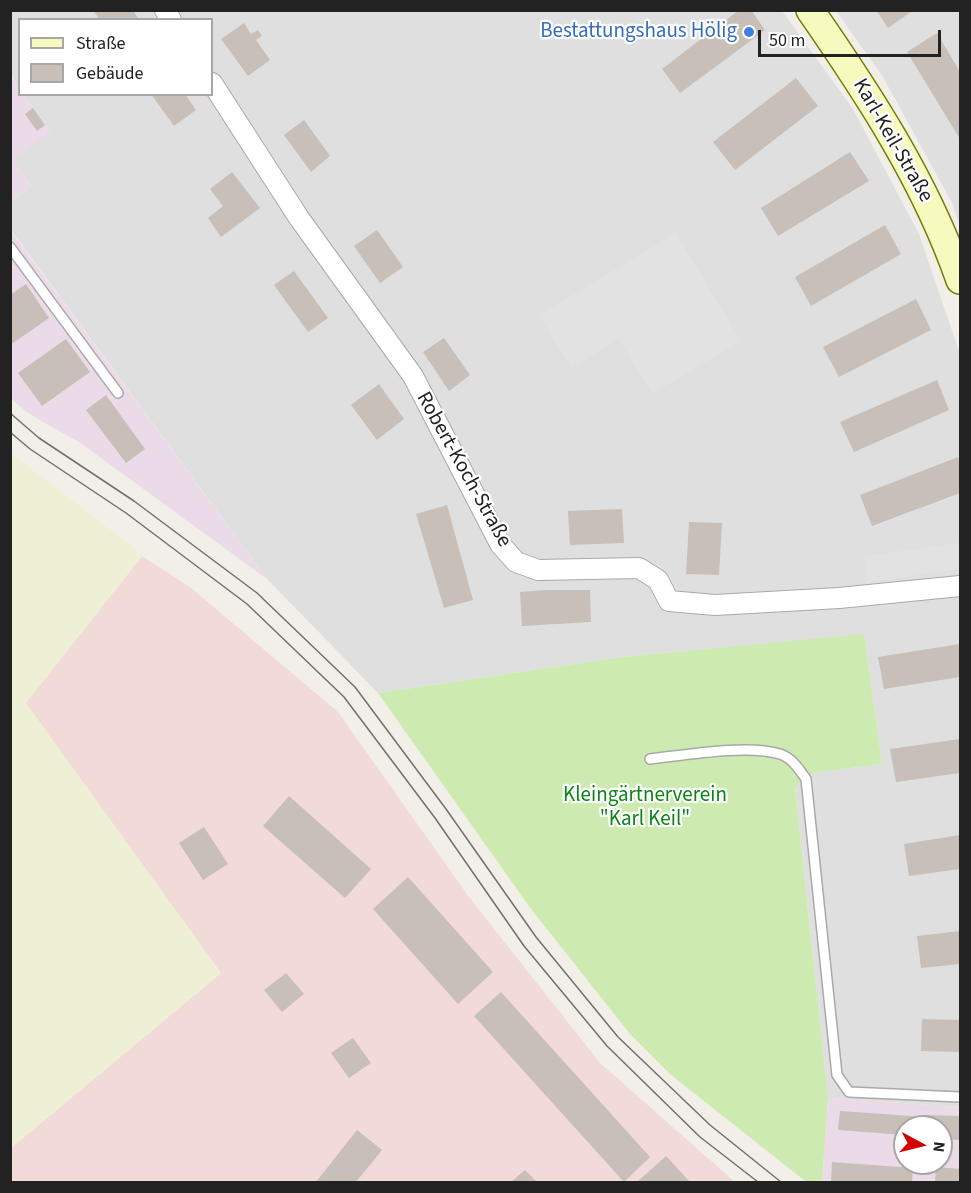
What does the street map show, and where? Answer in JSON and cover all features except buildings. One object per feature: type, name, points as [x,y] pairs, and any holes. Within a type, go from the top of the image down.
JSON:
[{"type":"main road","name":"Karl-Keil-Straße","points":[[810,10],[859,80],[916,177],[947,244],[960,280]]},
{"type":"street","name":"Robert-Koch-Straße","points":[[213,84],[299,218],[412,376],[500,543],[516,562],[538,570],[639,568],[658,580],[669,601],[715,605],[839,598],[960,586]]},
{"type":"lane","points":[[10,247],[118,393]]},
{"type":"lane","points":[[650,759],[749,750],[781,754],[796,764],[806,779],[837,1075],[849,1092],[960,1097]]},
{"type":"shaded area","points":[[10,11],[782,11],[853,109],[919,234],[960,354],[960,1107],[828,1098],[795,788],[810,773],[882,764],[864,635],[622,657],[378,693],[267,579],[11,230],[11,202],[31,186],[12,158],[50,131],[25,96],[213,96],[213,18],[18,18],[18,86],[11,75]]},
{"type":"shaded area","points":[[836,11],[960,11],[960,227],[952,203],[883,77]]},
{"type":"shaded area","points":[[10,75],[18,87],[18,96],[25,96],[51,131],[13,158],[31,186],[11,202]]},
{"type":"shaded area","points":[[10,230],[267,579],[79,442],[24,410],[11,398]]},
{"type":"shaded area","points":[[676,233],[741,341],[652,394],[619,339],[571,368],[539,315]]},
{"type":"shaded area","points":[[960,543],[960,569],[868,582],[864,556]]},
{"type":"shaded area","points":[[142,556],[190,587],[338,712],[469,897],[600,1063],[735,1182],[11,1182],[11,1148],[221,973],[25,703]]},
{"type":"shaded area","points":[[828,1098],[960,1107],[960,1182],[822,1182]]},
{"type":"green space","points":[[11,453],[143,555],[26,703],[221,973],[11,1148]]},
{"type":"green space","name":"Kleingärtnerverein \"Karl Keil\"","points":[[864,634],[882,764],[811,773],[795,788],[828,1098],[822,1182],[805,1181],[671,1075],[630,1034],[531,909],[378,693],[622,657]]},
{"type":"tram line","points":[[10,413],[39,438],[134,501],[257,593],[355,687],[446,809],[536,937],[618,1037],[710,1125],[781,1182]]},
{"type":"tram line","points":[[10,432],[30,449],[126,513],[247,604],[344,697],[435,818],[524,946],[607,1046],[700,1137],[758,1182]]},
{"type":"place","name":"Bestattungshaus Hölig","points":[[749,32]]}]
